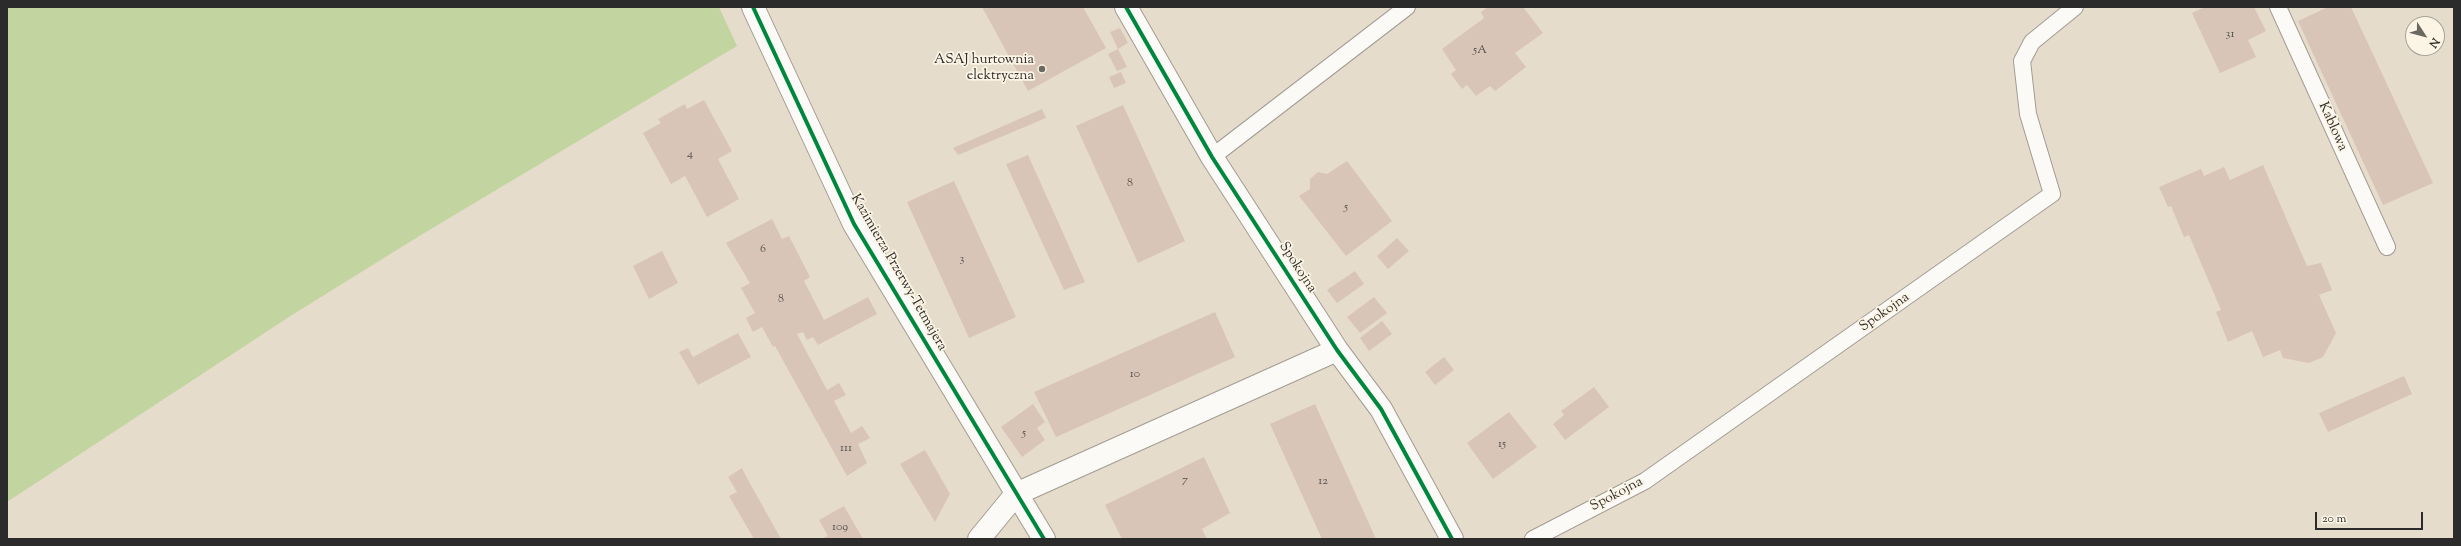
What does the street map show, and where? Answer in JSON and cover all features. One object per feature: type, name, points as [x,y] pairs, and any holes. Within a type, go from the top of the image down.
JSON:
[{"type":"street","name":"Kazimierza Przerwy-Tetmajera","points":[[753,7],[854,224],[1044,539]]},
{"type":"street","name":"Spokojna","points":[[1126,7],[1212,157],[1337,350],[1381,408],[1452,539]]},
{"type":"street","points":[[979,539],[1016,494],[1337,350]]},
{"type":"lane","points":[[1212,157],[1407,7]]},
{"type":"lane","name":"Spokojna","points":[[1533,539],[1645,481],[2052,194],[2028,114],[2022,61],[2032,42],[2075,7]]},
{"type":"lane","name":"Kablowa","points":[[2278,7],[2386,247]]},
{"type":"green space","points":[[7,7],[719,7],[737,46],[421,235],[292,315],[7,502]]},
{"type":"building","name":"ASAJ hurtownia elektryczna","points":[[982,7],[1083,7],[1106,48],[1028,91]]},
{"type":"building","points":[[1488,7],[1523,7],[1543,33],[1515,53],[1526,67],[1495,91],[1490,86],[1476,96],[1467,85],[1462,89],[1451,74],[1456,70],[1442,49],[1484,18],[1481,12]]},
{"type":"building","points":[[2205,7],[2254,7],[2266,31],[2248,40],[2256,57],[2220,73],[2192,13]]},
{"type":"building","points":[[2328,7],[2351,7],[2433,183],[2383,205],[2298,21]]},
{"type":"building","points":[[1120,28],[1128,43],[1118,49],[1110,32]]},
{"type":"building","points":[[1118,49],[1127,67],[1117,71],[1108,54]]},
{"type":"building","points":[[1121,72],[1126,83],[1114,88],[1109,77]]},
{"type":"building","points":[[704,100],[732,151],[718,159],[739,199],[707,217],[685,176],[671,184],[643,133],[661,123],[658,119],[685,104],[687,109]]},
{"type":"building","points":[[1123,105],[1185,241],[1138,263],[1076,126]]},
{"type":"building","points":[[1042,109],[1046,118],[958,155],[953,148]]},
{"type":"building","points":[[1028,155],[1085,282],[1064,290],[1006,164]]},
{"type":"building","points":[[1347,161],[1392,221],[1346,256],[1299,196],[1310,189],[1310,179],[1318,172],[1327,174]]},
{"type":"building","points":[[2263,165],[2307,266],[2321,263],[2332,290],[2319,295],[2336,333],[2323,357],[2309,363],[2283,358],[2280,350],[2263,357],[2252,331],[2228,342],[2216,312],[2221,310],[2189,235],[2184,237],[2171,206],[2168,207],[2159,187],[2201,169],[2204,176],[2224,167],[2230,180]]},
{"type":"building","points":[[954,181],[1016,317],[969,338],[907,202]]},
{"type":"building","points":[[772,219],[782,239],[789,236],[810,277],[804,281],[824,320],[868,297],[877,314],[818,345],[813,337],[807,340],[803,332],[797,334],[827,390],[839,383],[846,395],[834,401],[851,433],[862,426],[870,438],[858,444],[867,463],[847,476],[775,346],[773,347],[762,327],[753,332],[746,318],[755,313],[741,288],[750,283],[726,243]]},
{"type":"building","points":[[1397,238],[1409,251],[1388,269],[1377,256]]},
{"type":"building","points":[[662,251],[678,283],[649,299],[633,266]]},
{"type":"building","points":[[1355,271],[1364,284],[1337,303],[1327,290]]},
{"type":"building","points":[[1374,297],[1387,313],[1360,333],[1347,317]]},
{"type":"building","points":[[1215,312],[1235,357],[1056,437],[1034,392]]},
{"type":"building","points":[[1382,321],[1392,334],[1369,351],[1360,338]]},
{"type":"building","points":[[738,333],[751,357],[698,385],[679,352],[688,348],[693,357]]},
{"type":"building","points":[[1444,357],[1454,370],[1435,385],[1425,372]]},
{"type":"building","points":[[2404,376],[2412,394],[2328,432],[2319,413]]},
{"type":"building","points":[[1594,387],[1609,407],[1565,440],[1553,424],[1564,415],[1561,411]]},
{"type":"building","points":[[1033,404],[1045,422],[1037,428],[1045,440],[1022,457],[1001,427]]},
{"type":"building","points":[[1315,404],[1376,539],[1322,539],[1270,424]]},
{"type":"building","points":[[1509,412],[1537,447],[1493,479],[1467,443]]},
{"type":"building","points":[[925,450],[950,494],[935,522],[900,464]]},
{"type":"building","points":[[1204,457],[1230,513],[1202,529],[1207,539],[1122,539],[1105,505]]},
{"type":"building","points":[[742,468],[781,539],[754,539],[729,496],[737,492],[728,477]]},
{"type":"building","points":[[844,506],[863,539],[821,539],[828,536],[819,520]]},
{"type":"cycle path","points":[[753,7],[854,224],[1044,539]]},
{"type":"cycle path","points":[[1126,7],[1212,157],[1337,350],[1381,409],[1452,539]]},
{"type":"place","name":"ASAJ hurtownia elektryczna","points":[[1042,69]]}]
